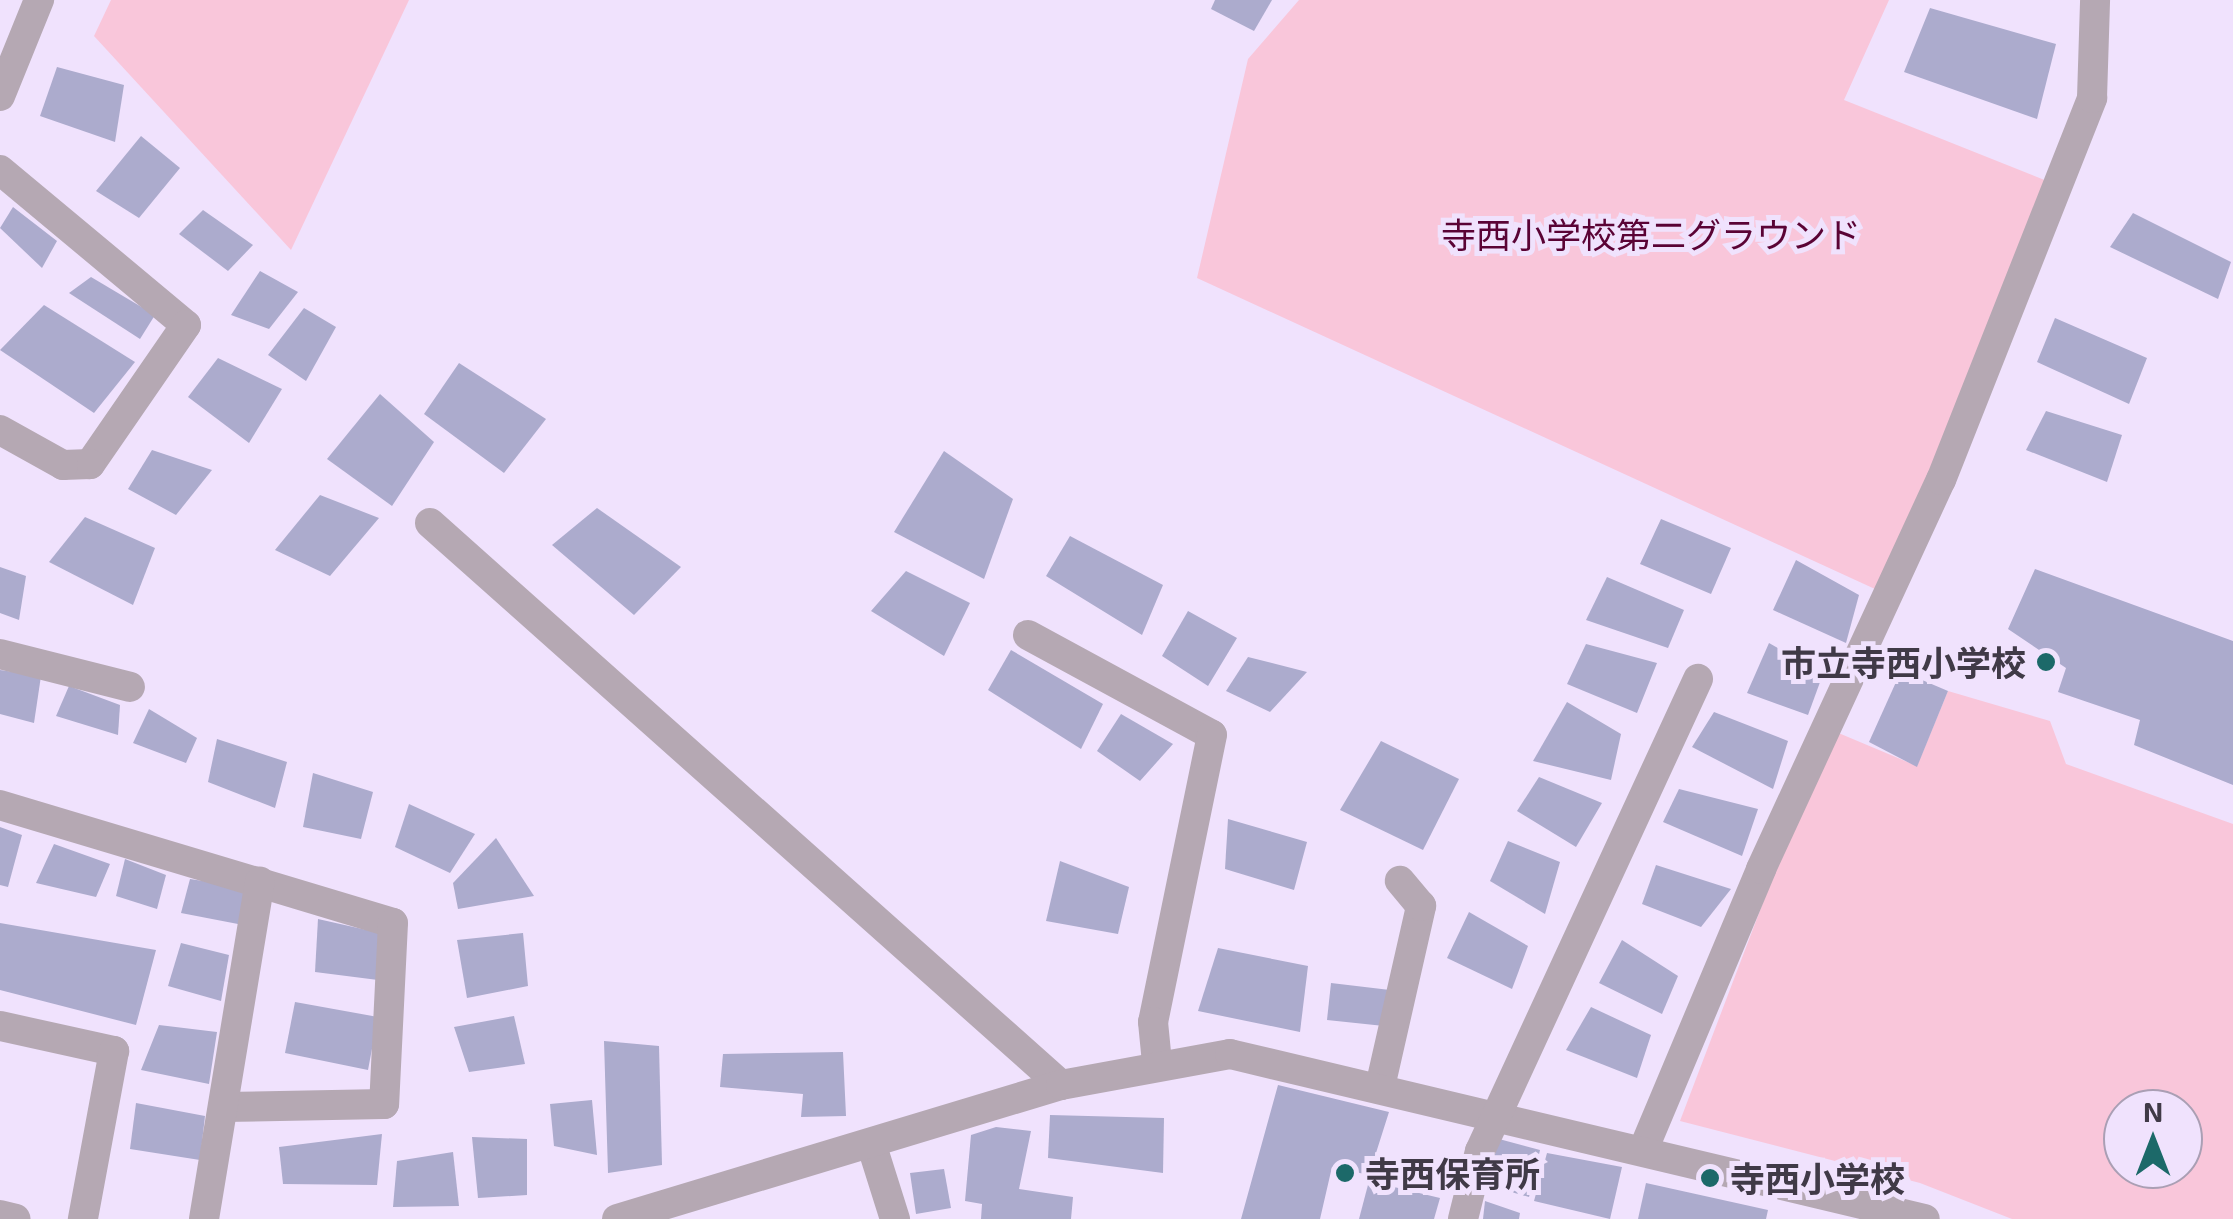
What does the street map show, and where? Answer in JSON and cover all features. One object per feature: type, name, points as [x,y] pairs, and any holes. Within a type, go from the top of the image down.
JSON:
[{"type":"street","points":[[0,96],[39,0]]},
{"type":"street","points":[[1644,1148],[1761,868],[1942,480],[2085,115],[2095,0]]},
{"type":"street","points":[[0,170],[186,325],[90,464],[63,466],[0,430]]},
{"type":"street","points":[[430,523],[1061,1085]]},
{"type":"street","points":[[1028,634],[1212,735],[1153,1022],[1157,1062]]},
{"type":"street","points":[[0,654],[130,688]]},
{"type":"street","points":[[1463,1219],[1480,1151],[1500,1116],[1698,679]]},
{"type":"street","points":[[0,804],[393,923],[384,1104],[223,1107]]},
{"type":"street","points":[[1380,1087],[1421,906],[1400,881]]},
{"type":"street","points":[[204,1219],[260,882]]},
{"type":"street","points":[[0,1026],[114,1051],[83,1219]]},
{"type":"street","points":[[617,1219],[1061,1085],[1157,1062],[1230,1054],[1644,1148],[1925,1219]]},
{"type":"street","points":[[871,1142],[895,1219]]},
{"type":"street","points":[[0,1215],[16,1219]]},
{"type":"green space","points":[[111,0],[409,0],[291,250],[94,36]]},
{"type":"green space","name":"寺西小学校第二グラウンド","points":[[1299,0],[1889,0],[1844,100],[2057,185],[1888,595],[1197,278],[1248,59]]},
{"type":"green space","points":[[1948,691],[2050,721],[2066,764],[2233,824],[2233,1219],[2012,1219],[1920,1183],[1680,1121],[1829,729],[1917,766]]},
{"type":"building","points":[[1215,0],[1272,0],[1254,31],[1211,9]]},
{"type":"building","points":[[1930,8],[2056,44],[2037,119],[1904,72]]},
{"type":"building","points":[[57,67],[124,85],[115,142],[40,116]]},
{"type":"building","points":[[141,136],[180,168],[139,218],[96,191]]},
{"type":"building","points":[[13,207],[57,241],[42,268],[0,228]]},
{"type":"building","points":[[203,210],[253,245],[228,271],[179,234]]},
{"type":"building","points":[[2133,213],[2231,262],[2218,299],[2110,247]]},
{"type":"building","points":[[260,271],[298,292],[269,329],[231,315]]},
{"type":"building","points":[[91,277],[155,315],[140,339],[69,293]]},
{"type":"building","points":[[44,305],[135,362],[94,413],[0,350]]},
{"type":"building","points":[[304,308],[336,327],[306,381],[268,355]]},
{"type":"building","points":[[2055,318],[2147,358],[2129,404],[2037,362]]},
{"type":"building","points":[[218,358],[282,389],[249,443],[188,397]]},
{"type":"building","points":[[459,363],[546,419],[504,473],[424,414]]},
{"type":"building","points":[[380,394],[434,442],[392,506],[327,459]]},
{"type":"building","points":[[2046,411],[2122,435],[2107,482],[2026,450]]},
{"type":"building","points":[[152,450],[212,470],[176,515],[128,489]]},
{"type":"building","points":[[944,451],[1013,499],[984,579],[894,532]]},
{"type":"building","points":[[320,495],[379,518],[330,576],[275,550]]},
{"type":"building","points":[[597,508],[681,567],[634,615],[552,545]]},
{"type":"building","points":[[85,517],[155,548],[133,605],[49,562]]},
{"type":"building","points":[[1661,519],[1731,548],[1711,594],[1640,564]]},
{"type":"building","points":[[1070,536],[1163,585],[1142,635],[1046,576]]},
{"type":"building","points":[[1796,560],[1859,595],[1846,643],[1773,610]]},
{"type":"building","points":[[0,567],[26,576],[19,620],[0,613]]},
{"type":"building","points":[[2035,569],[2233,641],[2233,785],[2134,745],[2140,720],[2058,692],[2066,668],[2008,629]]},
{"type":"building","points":[[906,571],[970,603],[944,656],[871,611]]},
{"type":"building","points":[[1607,577],[1684,610],[1668,648],[1586,620]]},
{"type":"building","points":[[1188,611],[1237,638],[1208,686],[1162,656]]},
{"type":"building","points":[[1769,643],[1823,674],[1808,715],[1747,693]]},
{"type":"building","points":[[1586,644],[1657,663],[1637,713],[1567,684]]},
{"type":"building","points":[[1011,650],[1103,704],[1081,749],[988,690]]},
{"type":"building","points":[[1248,657],[1307,672],[1270,712],[1226,691]]},
{"type":"building","points":[[0,670],[41,676],[34,723],[0,714]]},
{"type":"building","points":[[1901,671],[1948,691],[1917,767],[1869,742]]},
{"type":"building","points":[[69,686],[120,705],[118,735],[56,716]]},
{"type":"building","points":[[1567,702],[1621,734],[1611,780],[1533,761]]},
{"type":"building","points":[[149,709],[197,738],[186,763],[133,743]]},
{"type":"building","points":[[1714,712],[1788,741],[1773,789],[1692,747]]},
{"type":"building","points":[[1121,714],[1173,744],[1140,781],[1097,751]]},
{"type":"building","points":[[217,739],[287,762],[275,808],[208,782]]},
{"type":"building","points":[[1381,741],[1459,779],[1423,850],[1340,810]]},
{"type":"building","points":[[313,773],[373,792],[361,839],[303,827]]},
{"type":"building","points":[[1539,777],[1602,803],[1576,847],[1517,811]]},
{"type":"building","points":[[1679,789],[1758,809],[1742,856],[1663,822]]},
{"type":"building","points":[[409,804],[475,834],[450,873],[395,847]]},
{"type":"building","points":[[1228,819],[1307,842],[1294,890],[1225,869]]},
{"type":"building","points":[[0,827],[22,835],[8,887],[0,885]]},
{"type":"building","points":[[496,838],[534,896],[458,909],[453,883]]},
{"type":"building","points":[[1508,841],[1560,862],[1545,914],[1490,881]]},
{"type":"building","points":[[54,844],[110,864],[96,897],[36,883]]},
{"type":"building","points":[[125,859],[166,875],[157,909],[116,896]]},
{"type":"building","points":[[1060,861],[1129,887],[1118,934],[1046,921]]},
{"type":"building","points":[[1656,865],[1731,889],[1701,927],[1642,904]]},
{"type":"building","points":[[190,879],[248,888],[238,924],[181,913]]},
{"type":"building","points":[[1469,912],[1528,946],[1512,989],[1447,958]]},
{"type":"building","points":[[318,919],[380,933],[378,980],[315,972]]},
{"type":"building","points":[[0,923],[156,950],[136,1025],[0,990]]},
{"type":"building","points":[[523,933],[528,986],[467,998],[457,940]]},
{"type":"building","points":[[1622,940],[1678,976],[1662,1014],[1599,983]]},
{"type":"building","points":[[181,943],[229,955],[221,1001],[168,986]]},
{"type":"building","points":[[1218,948],[1308,966],[1300,1032],[1198,1011]]},
{"type":"building","points":[[1331,983],[1390,990],[1384,1026],[1327,1020]]},
{"type":"building","points":[[295,1002],[378,1017],[368,1070],[285,1053]]},
{"type":"building","points":[[1591,1007],[1651,1035],[1637,1078],[1566,1050]]},
{"type":"building","points":[[514,1016],[525,1064],[469,1072],[454,1027]]},
{"type":"building","points":[[159,1025],[217,1032],[209,1084],[141,1070]]},
{"type":"building","points":[[604,1041],[659,1046],[662,1165],[608,1173]]},
{"type":"building","points":[[843,1052],[846,1116],[801,1117],[803,1094],[720,1087],[723,1054]]},
{"type":"building","points":[[1278,1085],[1389,1112],[1369,1175],[1332,1167],[1320,1219],[1241,1219]]},
{"type":"building","points":[[592,1100],[597,1155],[554,1146],[550,1104]]},
{"type":"building","points":[[136,1103],[205,1116],[200,1160],[130,1149]]},
{"type":"building","points":[[1050,1115],[1164,1118],[1163,1173],[1048,1158]]},
{"type":"building","points":[[996,1127],[1031,1131],[1019,1189],[1073,1197],[1071,1219],[981,1219],[982,1204],[965,1201],[971,1135]]},
{"type":"building","points":[[382,1134],[377,1185],[283,1184],[279,1147]]},
{"type":"building","points":[[472,1137],[527,1139],[527,1195],[478,1198]]},
{"type":"building","points":[[1499,1139],[1540,1150],[1529,1197],[1487,1185]]},
{"type":"building","points":[[453,1152],[459,1206],[393,1207],[397,1161]]},
{"type":"building","points":[[1547,1153],[1622,1167],[1610,1219],[1534,1201]]},
{"type":"building","points":[[944,1169],[951,1208],[916,1214],[910,1173]]},
{"type":"building","points":[[1369,1181],[1440,1198],[1434,1219],[1359,1219]]},
{"type":"building","points":[[1646,1183],[1768,1210],[1766,1219],[1638,1219]]},
{"type":"building","points":[[1485,1201],[1520,1213],[1519,1219],[1483,1219]]},
{"type":"place","name":"市立寺西小学校","points":[[2046,662]]},
{"type":"place","name":"寺西保育所","points":[[1345,1173]]},
{"type":"place","name":"寺西小学校","points":[[1710,1178]]}]
